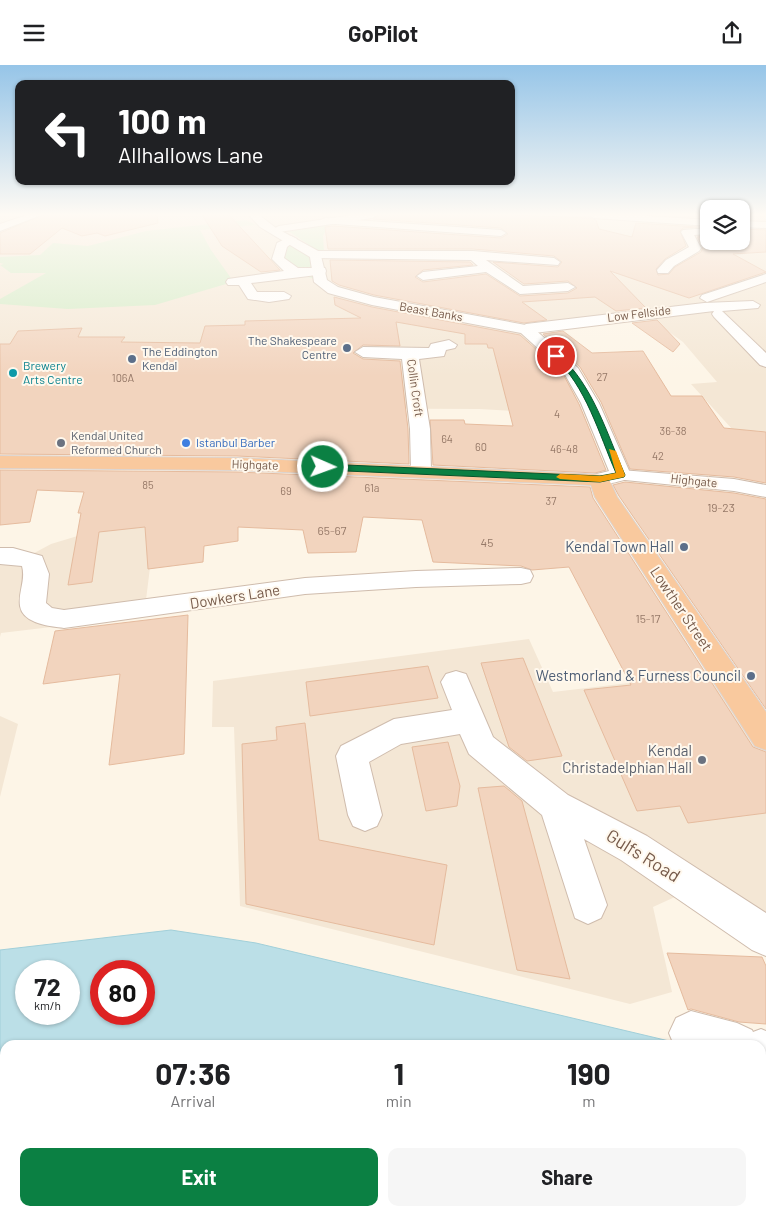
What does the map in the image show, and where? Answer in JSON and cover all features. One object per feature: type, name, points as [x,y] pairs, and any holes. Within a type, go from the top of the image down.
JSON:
[{"type":"highway","name":"Highgate","points":[[0,462],[237,464],[610,477]]},
{"type":"highway","name":"Lowther Street","points":[[610,477],[606,497],[766,737]]},
{"type":"street","points":[[290,269],[295,273]]},
{"type":"street","points":[[423,276],[480,269]]},
{"type":"street","points":[[487,269],[506,278],[520,290],[568,287]]},
{"type":"street","points":[[284,296],[270,298],[253,296],[238,282],[320,271]]},
{"type":"street","name":"Beast Banks","points":[[320,271],[321,282],[333,290],[349,295],[396,306],[526,329]]},
{"type":"street","points":[[704,307],[702,301],[712,294],[766,278]]},
{"type":"street","name":"Low Fellside","points":[[526,329],[704,307],[754,305]]},
{"type":"street","points":[[719,314],[766,362]]},
{"type":"street","points":[[526,329],[570,369],[590,403],[610,477]]},
{"type":"street","name":"Collin Croft","points":[[421,471],[420,429],[410,353],[438,353],[437,347],[449,345]]},
{"type":"street","points":[[363,352],[410,353]]},
{"type":"street","name":"Highgate","points":[[610,477],[734,485],[766,491]]},
{"type":"street","name":"Dowkers Lane","points":[[0,556],[13,556],[33,561],[37,574],[33,606],[45,616],[64,619],[156,608],[305,586],[416,579],[521,576]]},
{"type":"street","name":"Gulfs Road","points":[[456,682],[480,745],[519,777],[556,806],[634,847],[766,936]]},
{"type":"street","points":[[365,815],[352,756],[394,732],[470,720]]},
{"type":"street","points":[[556,806],[588,905]]},
{"type":"street","points":[[691,1033],[718,1040]]},
{"type":"shaded area","points":[[0,269],[766,269],[766,431],[733,430],[691,384],[717,382],[683,342],[640,311],[590,319],[525,324],[516,328],[554,360],[570,385],[583,415],[479,409],[0,407]]},
{"type":"shaded area","points":[[155,527],[144,616],[1,633],[0,637],[0,565],[12,565],[51,544],[104,528]]},
{"type":"shaded area","points":[[529,639],[553,692],[730,671],[766,725],[766,923],[701,885],[653,907],[672,992],[630,1004],[240,906],[234,727],[212,727],[213,681]]},
{"type":"shaded area","points":[[0,716],[18,724],[0,797]]},
{"type":"green space","points":[[5,269],[224,269],[233,281],[155,305],[68,309],[0,304],[0,299],[46,273],[11,273]]},
{"type":"green space","points":[[295,269],[313,269],[315,279],[301,275]]},
{"type":"water","points":[[171,930],[256,943],[665,1040],[0,1040],[0,950]]},
{"type":"building","points":[[256,269],[280,270],[261,272]]},
{"type":"building","points":[[331,269],[436,269],[423,270],[415,277],[423,282],[486,274],[520,296],[568,293],[577,288],[568,281],[524,284],[502,269],[656,269],[658,275],[669,274],[674,269],[760,269],[766,272],[689,298],[610,271],[646,308],[616,311],[595,297],[522,302],[547,320],[524,323],[374,295],[339,285],[332,281]]},
{"type":"building","points":[[334,297],[372,307],[520,335],[562,372],[579,404],[606,470],[595,473],[433,465],[430,420],[464,420],[465,424],[513,426],[493,348],[488,348],[487,344],[465,344],[465,334],[396,322],[400,346],[363,345],[353,353],[363,359],[400,361],[408,429],[409,464],[237,456],[0,454],[0,344],[10,344],[18,331],[82,328],[78,337],[125,337],[121,342],[200,343],[205,326],[245,325],[245,321],[361,318],[335,305]]},
{"type":"building","points":[[657,320],[680,344],[673,352],[632,323]]},
{"type":"building","points":[[563,331],[592,353],[643,351],[671,396],[702,396],[724,428],[766,432],[766,483],[734,477],[630,469],[601,402],[580,367],[543,334]]},
{"type":"building","points":[[0,470],[237,472],[590,487],[593,498],[753,747],[766,752],[766,813],[688,823],[680,806],[637,811],[584,690],[631,685],[569,567],[532,570],[521,566],[433,562],[422,520],[363,517],[356,552],[308,553],[303,530],[238,527],[238,541],[204,546],[203,562],[148,569],[145,527],[99,532],[92,582],[68,585],[81,513],[78,513],[84,492],[37,490],[30,522],[0,525]]},
{"type":"building","points":[[625,482],[734,493],[766,499],[766,709],[619,496],[613,485]]},
{"type":"building","points":[[188,615],[184,754],[109,765],[120,674],[43,684],[55,631]]},
{"type":"building","points":[[523,658],[562,756],[527,761],[509,747],[481,663]]},
{"type":"building","points":[[428,666],[438,698],[310,716],[306,682]]},
{"type":"building","points":[[305,723],[319,840],[447,865],[434,945],[246,904],[242,744],[277,740],[276,727]]},
{"type":"building","points":[[448,742],[460,786],[457,806],[426,811],[412,747]]},
{"type":"building","points":[[504,786],[522,801],[570,979],[517,970],[478,788]]},
{"type":"building","points":[[667,953],[762,957],[766,966],[766,1024],[739,1022],[691,1009],[688,1010]]},
{"type":"slow traffic","points":[[560,477],[600,479],[621,475],[612,451]]},
{"type":"place","name":"The Shakespeare Centre","points":[[347,348]]},
{"type":"place","name":"The Eddington Kendal","points":[[132,359]]},
{"type":"place","name":"Brewery Arts Centre","points":[[13,373]]},
{"type":"place","name":"Kendal United Reformed Church","points":[[61,443]]},
{"type":"place","name":"Istanbul Barber","points":[[186,443]]},
{"type":"place","name":"Kendal Town Hall","points":[[684,547]]},
{"type":"place","name":"Westmorland & Furness Council","points":[[751,676]]},
{"type":"place","name":"Kendal Christadelphian Hall","points":[[702,760]]},
{"type":"route","points":[[323,467],[600,479],[621,475],[590,403],[570,369],[556,356]]}]
